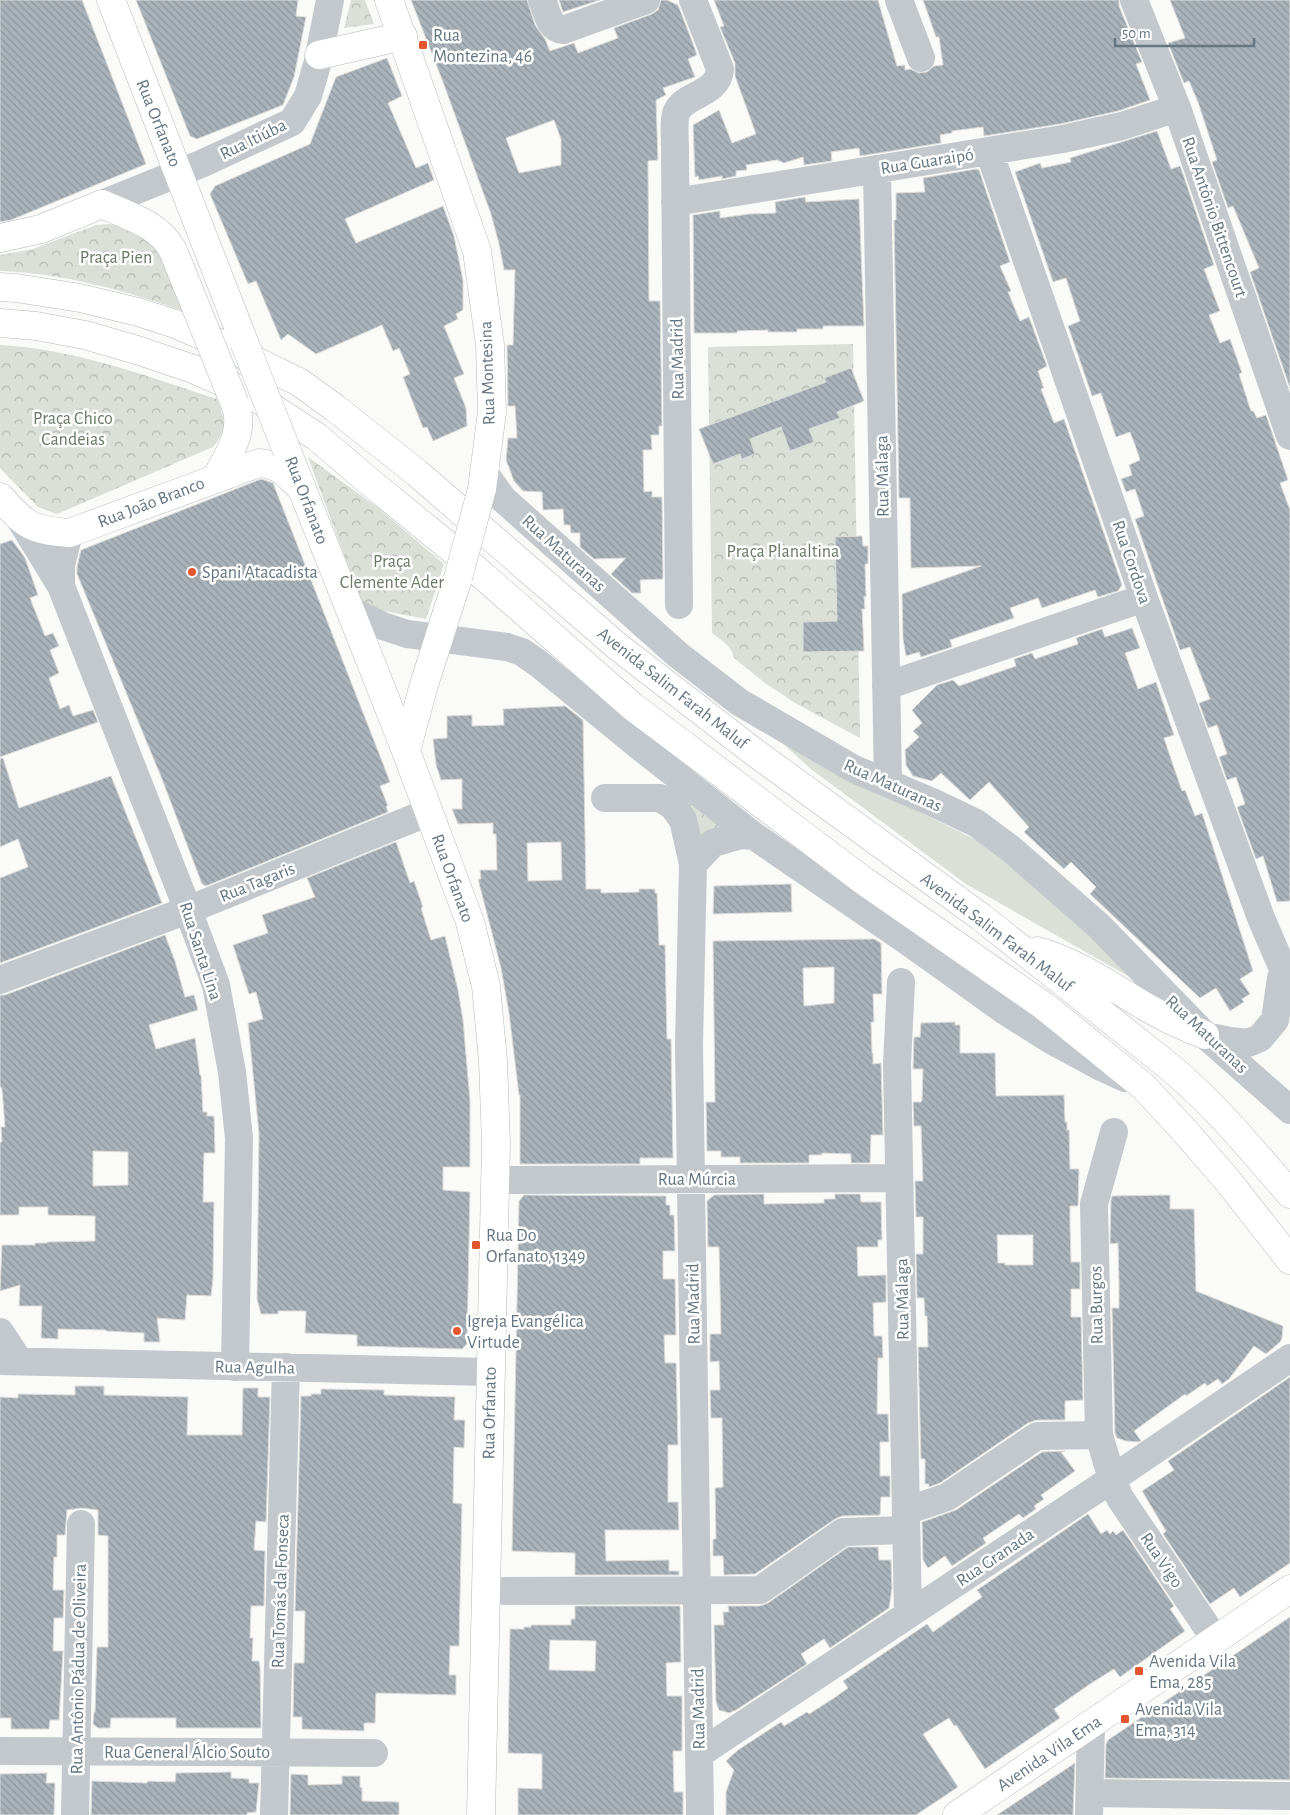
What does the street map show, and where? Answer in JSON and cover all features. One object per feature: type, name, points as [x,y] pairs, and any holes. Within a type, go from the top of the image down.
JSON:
[{"type":"main road","name":"Rua Orfanato","points":[[111,0],[406,751],[470,922],[486,986],[493,1061],[496,1143],[481,1815]]},
{"type":"main road","name":"Rua Montesina","points":[[389,0],[477,251],[490,345],[492,412],[483,481],[458,578],[423,688],[406,751]]},
{"type":"main road","points":[[319,55],[403,36]]},
{"type":"main road","points":[[0,238],[40,229],[102,204],[150,225],[163,237],[172,248],[239,418],[234,446],[216,478]]},
{"type":"main road","name":"Avenida Salim Farah Maluf","points":[[0,287],[80,298],[138,312],[175,324],[217,342],[299,382],[335,408],[417,474],[618,646],[754,752],[981,917],[1198,1090],[1232,1126],[1290,1194]]},
{"type":"main road","name":"Avenida Salim Farah Maluf","points":[[0,323],[36,326],[85,335],[140,350],[193,368],[270,405],[317,438],[458,554],[632,706],[864,881],[1044,1006],[1143,1086],[1228,1182],[1290,1260]]},
{"type":"main road","name":"Rua João Branco","points":[[0,497],[20,519],[38,529],[69,533],[259,463],[272,464],[280,468],[303,490]]},
{"type":"main road","points":[[1015,944],[1049,954],[1078,967],[1179,1025],[1205,1035]]},
{"type":"main road","name":"Avenida Vila Ema","points":[[957,1815],[1290,1589]]},
{"type":"street","name":"Rua Itiúba","points":[[179,173],[292,122],[308,96],[319,55],[330,0]]},
{"type":"street","points":[[542,0],[555,29],[563,30],[646,0]]},
{"type":"street","name":"Rua Madrid","points":[[679,604],[675,202],[676,113],[680,107],[714,85],[720,73],[693,0]]},
{"type":"street","points":[[899,0],[921,58]]},
{"type":"street","name":"Rua Antônio Bittencourt","points":[[1134,0],[1284,397],[1290,436]]},
{"type":"street","name":"Rua Guaraipó","points":[[675,202],[1062,139],[1122,126],[1176,108]]},
{"type":"street","name":"Rua Cordova","points":[[989,151],[1144,598],[1261,918],[1283,969],[1290,1002]]},
{"type":"street","name":"Rua Málaga","points":[[876,169],[888,783]]},
{"type":"street","points":[[102,204],[179,173]]},
{"type":"street","name":"Rua Maturanas","points":[[483,481],[677,654],[731,696],[807,744],[854,769],[976,823],[1011,849],[1099,926],[1205,1035],[1290,1110]]},
{"type":"street","name":"Rua Santa Lina","points":[[20,519],[61,586],[216,985],[232,1072],[239,1138],[235,1367]]},
{"type":"street","name":"Rua Santa Lina","points":[[61,586],[61,565],[69,533]]},
{"type":"street","points":[[886,686],[1144,598]]},
{"type":"street","points":[[350,610],[383,626],[407,634],[507,647],[522,652],[540,664],[639,746],[754,836]]},
{"type":"street","points":[[605,798],[660,798],[673,806],[683,820],[693,864]]},
{"type":"street","name":"Rua Tagaris","points":[[0,980],[188,910],[429,812]]},
{"type":"street","points":[[693,864],[713,844],[741,835],[754,836]]},
{"type":"street","name":"Avenida Salim Farah Maluf","points":[[754,836],[1005,1011],[1099,1066],[1143,1086]]},
{"type":"street","name":"Rua Madrid","points":[[693,864],[689,1044],[700,1815]]},
{"type":"street","points":[[1205,1035],[1230,1041],[1248,1042],[1260,1038],[1275,1020],[1283,969]]},
{"type":"street","name":"Rua Málaga","points":[[901,982],[897,1064],[908,1616]]},
{"type":"street","name":"Rua Burgos","points":[[1112,1479],[1098,1435],[1094,1204],[1114,1132]]},
{"type":"street","name":"Rua Múrcia","points":[[495,1180],[899,1178]]},
{"type":"street","points":[[0,1332],[9,1361]]},
{"type":"street","name":"Rua Granada","points":[[699,1754],[908,1616],[1290,1358]]},
{"type":"street","name":"Rua Agulha","points":[[9,1361],[490,1372]]},
{"type":"street","name":"Rua Tomás da Fonseca","points":[[274,1815],[286,1367]]},
{"type":"street","points":[[504,1591],[760,1590],[843,1532],[906,1521],[947,1497],[1037,1436],[1098,1435]]},
{"type":"street","name":"Rua Vigo","points":[[1112,1479],[1124,1505],[1215,1640]]},
{"type":"street","name":"Rua Antônio Pádua de Oliveira","points":[[75,1815],[81,1524]]},
{"type":"street","points":[[1091,1724],[1090,1804],[1290,1796]]},
{"type":"street","name":"Rua General Álcio Souto","points":[[0,1751],[374,1753]]},
{"type":"green space","points":[[351,0],[365,0],[374,24],[344,28]]},
{"type":"green space","name":"Praça Pien","points":[[111,224],[126,227],[140,233],[154,245],[166,262],[186,312],[94,284],[48,275],[0,271],[0,255],[33,249],[96,225]]},
{"type":"green space","name":"Praça Planaltina","points":[[853,344],[860,738],[795,703],[765,683],[734,658],[729,647],[712,633],[708,347]]},
{"type":"green space","name":"Praça Chico Candeias","points":[[0,345],[56,352],[83,358],[217,399],[224,419],[223,429],[213,447],[57,514],[38,507],[0,468]]},
{"type":"green space","name":"Praça Clemente Ader","points":[[308,457],[377,507],[444,564],[426,619],[363,607]]},
{"type":"green space","points":[[781,742],[982,843],[1015,867],[1142,984],[966,884],[812,770]]},
{"type":"green space","points":[[670,786],[724,827],[698,839],[669,789]]},
{"type":"building","points":[[0,0],[82,0],[146,164],[11,220],[0,222]]},
{"type":"building","points":[[136,0],[298,0],[296,16],[306,17],[294,77],[283,105],[197,139],[190,136]]},
{"type":"building","points":[[411,0],[527,0],[535,25],[545,39],[550,51],[574,43],[578,53],[618,38],[614,28],[652,14],[658,10],[661,0],[667,0],[678,5],[692,41],[697,55],[688,59],[695,77],[663,88],[666,95],[656,100],[658,160],[648,161],[649,301],[660,301],[662,426],[659,426],[659,435],[651,435],[652,450],[643,450],[644,492],[652,491],[652,497],[662,497],[663,579],[640,580],[641,593],[632,593],[611,574],[626,558],[594,559],[580,547],[580,533],[571,533],[570,525],[564,525],[563,509],[543,510],[542,492],[523,491],[514,481],[506,460],[508,438],[517,438],[515,406],[508,406],[507,345],[513,345],[515,270],[504,270],[491,214]],"holes":[[[554,120],[561,139],[561,165],[519,173],[506,138]]]},
{"type":"building","points":[[559,0],[600,0],[563,12]]},
{"type":"building","points":[[714,0],[878,0],[897,66],[905,65],[905,70],[910,69],[919,73],[927,72],[934,66],[943,65],[939,37],[936,37],[923,0],[1119,0],[1119,6],[1142,62],[1136,64],[1150,100],[1118,111],[1060,124],[984,136],[983,127],[952,131],[952,133],[940,135],[941,143],[860,156],[859,148],[831,152],[832,161],[804,165],[803,157],[784,163],[777,160],[746,165],[747,170],[736,171],[736,176],[722,179],[722,176],[699,180],[698,176],[695,177],[693,125],[719,110],[732,143],[756,134],[735,76],[735,63],[720,27],[724,26]]},
{"type":"building","points":[[1170,0],[1290,0],[1290,388],[1250,272],[1259,268],[1233,206],[1228,208],[1212,162],[1217,160],[1198,102],[1189,81],[1184,83],[1168,43],[1185,38]]},
{"type":"building","points":[[387,58],[402,96],[388,103],[416,168],[428,163],[434,180],[345,219],[356,243],[443,206],[454,236],[463,280],[463,310],[456,314],[458,319],[444,326],[464,374],[454,378],[466,408],[467,426],[433,441],[427,427],[423,428],[403,377],[410,374],[399,348],[393,351],[382,325],[316,354],[288,334],[281,340],[256,281],[248,284],[210,194],[215,186],[310,144],[336,77]]},
{"type":"building","points":[[1157,131],[1171,169],[1180,166],[1214,265],[1204,269],[1220,311],[1209,315],[1220,343],[1230,339],[1242,373],[1239,374],[1251,411],[1253,411],[1257,418],[1266,415],[1288,480],[1280,483],[1290,510],[1290,901],[1277,902],[1263,856],[1256,859],[1237,807],[1245,804],[1236,777],[1227,780],[1219,757],[1227,754],[1217,725],[1208,728],[1199,703],[1210,699],[1190,647],[1180,650],[1135,519],[1144,516],[1135,489],[1126,492],[1121,479],[1132,475],[1129,465],[1140,460],[1135,445],[1130,432],[1116,437],[1101,393],[1092,396],[1068,326],[1080,321],[1066,278],[1053,282],[1015,172],[1040,163],[1042,168],[1071,162],[1070,158]]},
{"type":"building","points":[[979,170],[1010,262],[1000,266],[1011,291],[1008,292],[1020,321],[1029,317],[1047,366],[1038,371],[1044,388],[1041,389],[1054,423],[1064,419],[1122,585],[1118,591],[1098,597],[1095,590],[1042,608],[1038,598],[1010,608],[1014,618],[950,640],[952,647],[921,657],[919,652],[906,656],[903,639],[902,594],[981,566],[911,568],[910,498],[899,498],[894,220],[896,220],[896,193],[925,192],[923,178]]},
{"type":"building","points":[[805,197],[806,202],[859,199],[864,326],[823,326],[823,329],[797,329],[797,332],[768,332],[768,330],[737,331],[737,333],[694,333],[693,215],[720,211],[720,218],[776,213],[775,202]]},
{"type":"building","points":[[851,368],[864,401],[837,412],[840,418],[809,429],[814,442],[790,451],[781,427],[750,439],[755,454],[742,459],[740,454],[713,464],[699,429],[826,382],[824,378]]},
{"type":"building","points":[[261,479],[273,483],[382,761],[390,782],[380,786],[388,806],[386,806],[388,812],[206,886],[202,884],[162,779],[77,574],[77,567],[81,550]]},
{"type":"building","points":[[862,536],[863,546],[868,546],[868,564],[865,564],[865,609],[862,609],[864,651],[803,652],[803,622],[837,621],[835,537]]},
{"type":"building","points":[[12,540],[25,558],[38,595],[30,598],[45,636],[53,633],[59,646],[50,650],[59,673],[49,678],[60,709],[69,705],[73,716],[93,710],[98,722],[0,757],[0,544]]},
{"type":"building","points":[[1132,628],[1140,648],[1125,653],[1138,689],[1156,682],[1174,735],[1164,738],[1173,765],[1182,791],[1185,790],[1195,816],[1202,813],[1253,971],[1240,979],[1250,994],[1242,999],[1244,1002],[1230,1011],[1216,988],[1200,998],[1090,894],[1096,887],[1071,862],[1064,869],[1024,832],[1029,827],[989,782],[970,800],[941,773],[932,781],[913,776],[906,765],[905,750],[919,737],[913,731],[922,723],[912,710],[937,685],[953,680],[959,686],[1016,666],[1014,659],[1032,653],[1035,659],[1078,644],[1076,638],[1102,629],[1105,637]]},
{"type":"building","points":[[565,706],[583,720],[586,889],[601,889],[601,893],[639,892],[639,889],[655,889],[655,893],[657,893],[659,945],[665,945],[667,1039],[671,1039],[673,1158],[640,1158],[640,1164],[520,1164],[520,1095],[509,1013],[501,968],[478,879],[481,879],[480,870],[497,870],[496,834],[493,834],[493,823],[458,824],[452,809],[462,809],[462,779],[441,780],[436,765],[433,739],[447,738],[447,716],[472,715],[472,726],[504,725],[503,709]],"holes":[[[561,842],[562,880],[528,881],[527,843]]]},
{"type":"building","points":[[3,758],[19,808],[111,776],[162,903],[0,963],[0,878],[28,867],[18,839],[0,847],[0,759]]},
{"type":"building","points":[[396,842],[410,883],[414,881],[431,940],[445,936],[463,1020],[470,1101],[470,1167],[443,1167],[443,1190],[470,1192],[467,1344],[462,1349],[357,1346],[357,1335],[305,1333],[306,1311],[278,1311],[278,1314],[261,1314],[257,1299],[259,1134],[248,1023],[263,1019],[256,992],[249,994],[233,945],[268,933],[262,915],[315,897],[307,878]]},
{"type":"building","points":[[791,884],[792,912],[713,914],[714,886]]},
{"type":"building","points":[[165,935],[175,961],[185,997],[194,995],[198,1010],[149,1025],[156,1049],[195,1038],[201,1075],[203,1112],[207,1112],[207,1116],[214,1116],[215,1153],[204,1153],[203,1202],[214,1202],[213,1279],[211,1296],[187,1295],[185,1320],[157,1318],[160,1342],[144,1342],[144,1333],[106,1330],[58,1329],[58,1339],[41,1338],[42,1306],[19,1306],[20,1285],[0,1291],[2,1245],[95,1241],[95,1216],[48,1215],[48,1207],[19,1207],[19,1215],[0,1215],[0,1142],[2,1142],[1,1127],[5,1127],[2,1089],[0,1086],[0,995],[5,995]],"holes":[[[93,1151],[128,1152],[128,1185],[93,1186]]]},
{"type":"building","points":[[874,939],[881,943],[882,994],[873,994],[874,1022],[871,1022],[873,1064],[881,1063],[883,1135],[871,1135],[870,1163],[851,1163],[851,1154],[822,1153],[822,1155],[809,1155],[809,1163],[740,1163],[740,1157],[721,1157],[721,1151],[707,1151],[706,1102],[715,1102],[713,941]],"holes":[[[834,967],[834,1003],[804,1006],[803,968]]]},
{"type":"building","points":[[955,1022],[955,1025],[960,1025],[960,1053],[995,1053],[996,1096],[1064,1095],[1065,1122],[1067,1122],[1067,1130],[1069,1130],[1070,1169],[1079,1169],[1078,1206],[1070,1206],[1070,1224],[1071,1262],[1080,1262],[1080,1289],[1071,1289],[1071,1317],[1081,1317],[1083,1400],[1065,1401],[1065,1420],[1037,1420],[1028,1423],[940,1483],[929,1487],[929,1484],[925,1484],[925,1459],[921,1459],[918,1347],[928,1347],[927,1316],[925,1316],[924,1298],[917,1298],[916,1254],[923,1254],[923,1217],[916,1217],[915,1181],[923,1181],[921,1126],[914,1126],[913,1102],[921,1102],[922,1100],[923,1069],[913,1069],[914,1037],[920,1037],[921,1023]],"holes":[[[997,1235],[1033,1235],[1033,1265],[1005,1265],[1005,1263],[998,1263]]]},
{"type":"building","points":[[764,1194],[764,1204],[824,1203],[824,1199],[835,1199],[835,1194],[860,1194],[861,1202],[881,1202],[882,1240],[878,1240],[878,1247],[857,1247],[858,1276],[886,1275],[886,1302],[873,1303],[874,1336],[882,1336],[883,1358],[878,1358],[877,1414],[888,1414],[889,1442],[880,1442],[880,1476],[890,1476],[890,1497],[881,1497],[880,1515],[842,1516],[835,1519],[755,1574],[724,1575],[723,1556],[713,1556],[713,1539],[716,1539],[715,1488],[723,1487],[722,1418],[711,1418],[710,1390],[720,1390],[719,1361],[710,1362],[710,1334],[721,1334],[719,1247],[708,1247],[707,1201],[714,1195]]},
{"type":"building","points":[[524,1195],[666,1196],[666,1205],[670,1205],[670,1215],[674,1215],[675,1251],[663,1251],[663,1279],[675,1279],[676,1335],[664,1335],[665,1363],[676,1363],[678,1445],[668,1445],[668,1502],[678,1502],[679,1530],[605,1530],[606,1561],[669,1560],[669,1571],[679,1571],[679,1575],[575,1575],[575,1553],[512,1551],[519,1201]]},
{"type":"building","points":[[1170,1195],[1170,1209],[1194,1209],[1196,1291],[1283,1326],[1282,1338],[1266,1354],[1254,1346],[1229,1379],[1222,1384],[1218,1379],[1207,1386],[1205,1383],[1186,1396],[1185,1394],[1134,1431],[1141,1441],[1126,1441],[1117,1438],[1115,1433],[1112,1308],[1119,1308],[1119,1284],[1118,1243],[1110,1244],[1111,1200],[1112,1196]]},
{"type":"building","points":[[1290,1377],[1290,1563],[1240,1597],[1234,1588],[1210,1604],[1163,1534],[1166,1531],[1142,1491],[1174,1470],[1168,1461]]},
{"type":"building","points":[[75,1386],[104,1386],[104,1395],[188,1397],[187,1435],[242,1435],[243,1388],[258,1388],[258,1397],[270,1397],[266,1522],[256,1521],[254,1550],[265,1551],[264,1606],[251,1606],[250,1638],[253,1638],[252,1661],[259,1661],[260,1668],[261,1728],[176,1728],[176,1718],[111,1718],[110,1728],[98,1728],[93,1724],[97,1647],[108,1647],[108,1536],[98,1535],[98,1510],[82,1508],[67,1510],[65,1535],[57,1535],[57,1557],[54,1557],[53,1590],[64,1590],[63,1618],[54,1618],[53,1651],[63,1651],[59,1720],[50,1720],[49,1729],[11,1729],[11,1718],[0,1718],[0,1397],[18,1398],[18,1394],[75,1395]]},
{"type":"building","points":[[321,1389],[384,1390],[384,1395],[455,1397],[454,1420],[465,1420],[464,1448],[454,1447],[453,1503],[462,1504],[459,1646],[450,1646],[449,1675],[456,1675],[456,1695],[376,1693],[375,1723],[364,1723],[364,1731],[302,1729],[302,1717],[293,1717],[294,1663],[304,1663],[305,1611],[295,1611],[301,1396],[321,1394]]},
{"type":"building","points":[[1065,1451],[1061,1452],[1075,1471],[1041,1495],[1044,1499],[1034,1506],[1036,1509],[1023,1518],[1019,1514],[983,1538],[986,1543],[952,1566],[945,1556],[928,1568],[923,1560],[922,1522],[956,1510],[1042,1452]]},
{"type":"building","points":[[1088,1514],[1101,1534],[1107,1530],[1110,1534],[1113,1531],[1116,1535],[1123,1530],[1174,1606],[1170,1609],[1185,1631],[1120,1677],[1114,1669],[1090,1684],[1054,1709],[1060,1718],[985,1769],[956,1725],[954,1726],[949,1718],[923,1734],[958,1787],[916,1815],[726,1815],[726,1792],[734,1770],[726,1761],[738,1750],[781,1722],[784,1726],[807,1712],[809,1714],[834,1698],[848,1688],[843,1681],[927,1624],[933,1632],[982,1597],[977,1590]]},
{"type":"building","points":[[848,1547],[878,1547],[879,1560],[891,1560],[892,1588],[889,1608],[830,1648],[824,1639],[801,1654],[807,1664],[736,1710],[729,1713],[719,1710],[716,1702],[714,1625],[724,1625],[723,1612],[729,1612],[728,1606],[760,1606],[768,1603]]},
{"type":"building","points":[[575,1606],[680,1606],[681,1662],[666,1663],[667,1696],[682,1696],[682,1751],[673,1751],[674,1792],[683,1792],[683,1815],[518,1815],[518,1788],[542,1789],[542,1754],[508,1753],[510,1629],[524,1629],[524,1627],[531,1627],[531,1625],[571,1625],[571,1619],[575,1619]],"holes":[[[550,1640],[596,1641],[595,1671],[549,1670]]]},
{"type":"building","points":[[1290,1617],[1290,1780],[1105,1778],[1106,1744],[1108,1740]]},
{"type":"building","points":[[1075,1763],[1073,1815],[997,1815]]},
{"type":"building","points":[[231,1772],[231,1778],[249,1779],[249,1783],[259,1783],[256,1812],[247,1813],[247,1815],[91,1815],[92,1781],[175,1782],[176,1773]]},
{"type":"building","points":[[47,1773],[46,1783],[55,1783],[54,1815],[0,1815],[0,1774]]},
{"type":"building","points":[[291,1774],[308,1775],[308,1785],[342,1784],[342,1776],[360,1776],[362,1801],[399,1802],[399,1815],[290,1815]]},
{"type":"place","name":"Rua Montezina, 46","points":[[423,45]]},
{"type":"place","name":"Spani Atacadista","points":[[192,572]]},
{"type":"place","name":"Rua Do Orfanato, 1349","points":[[476,1245]]},
{"type":"place","name":"Igreja Evangélica Virtude","points":[[457,1331]]},
{"type":"place","name":"Avenida Vila Ema, 285","points":[[1139,1671]]},
{"type":"place","name":"Avenida Vila Ema, 314","points":[[1125,1719]]}]
